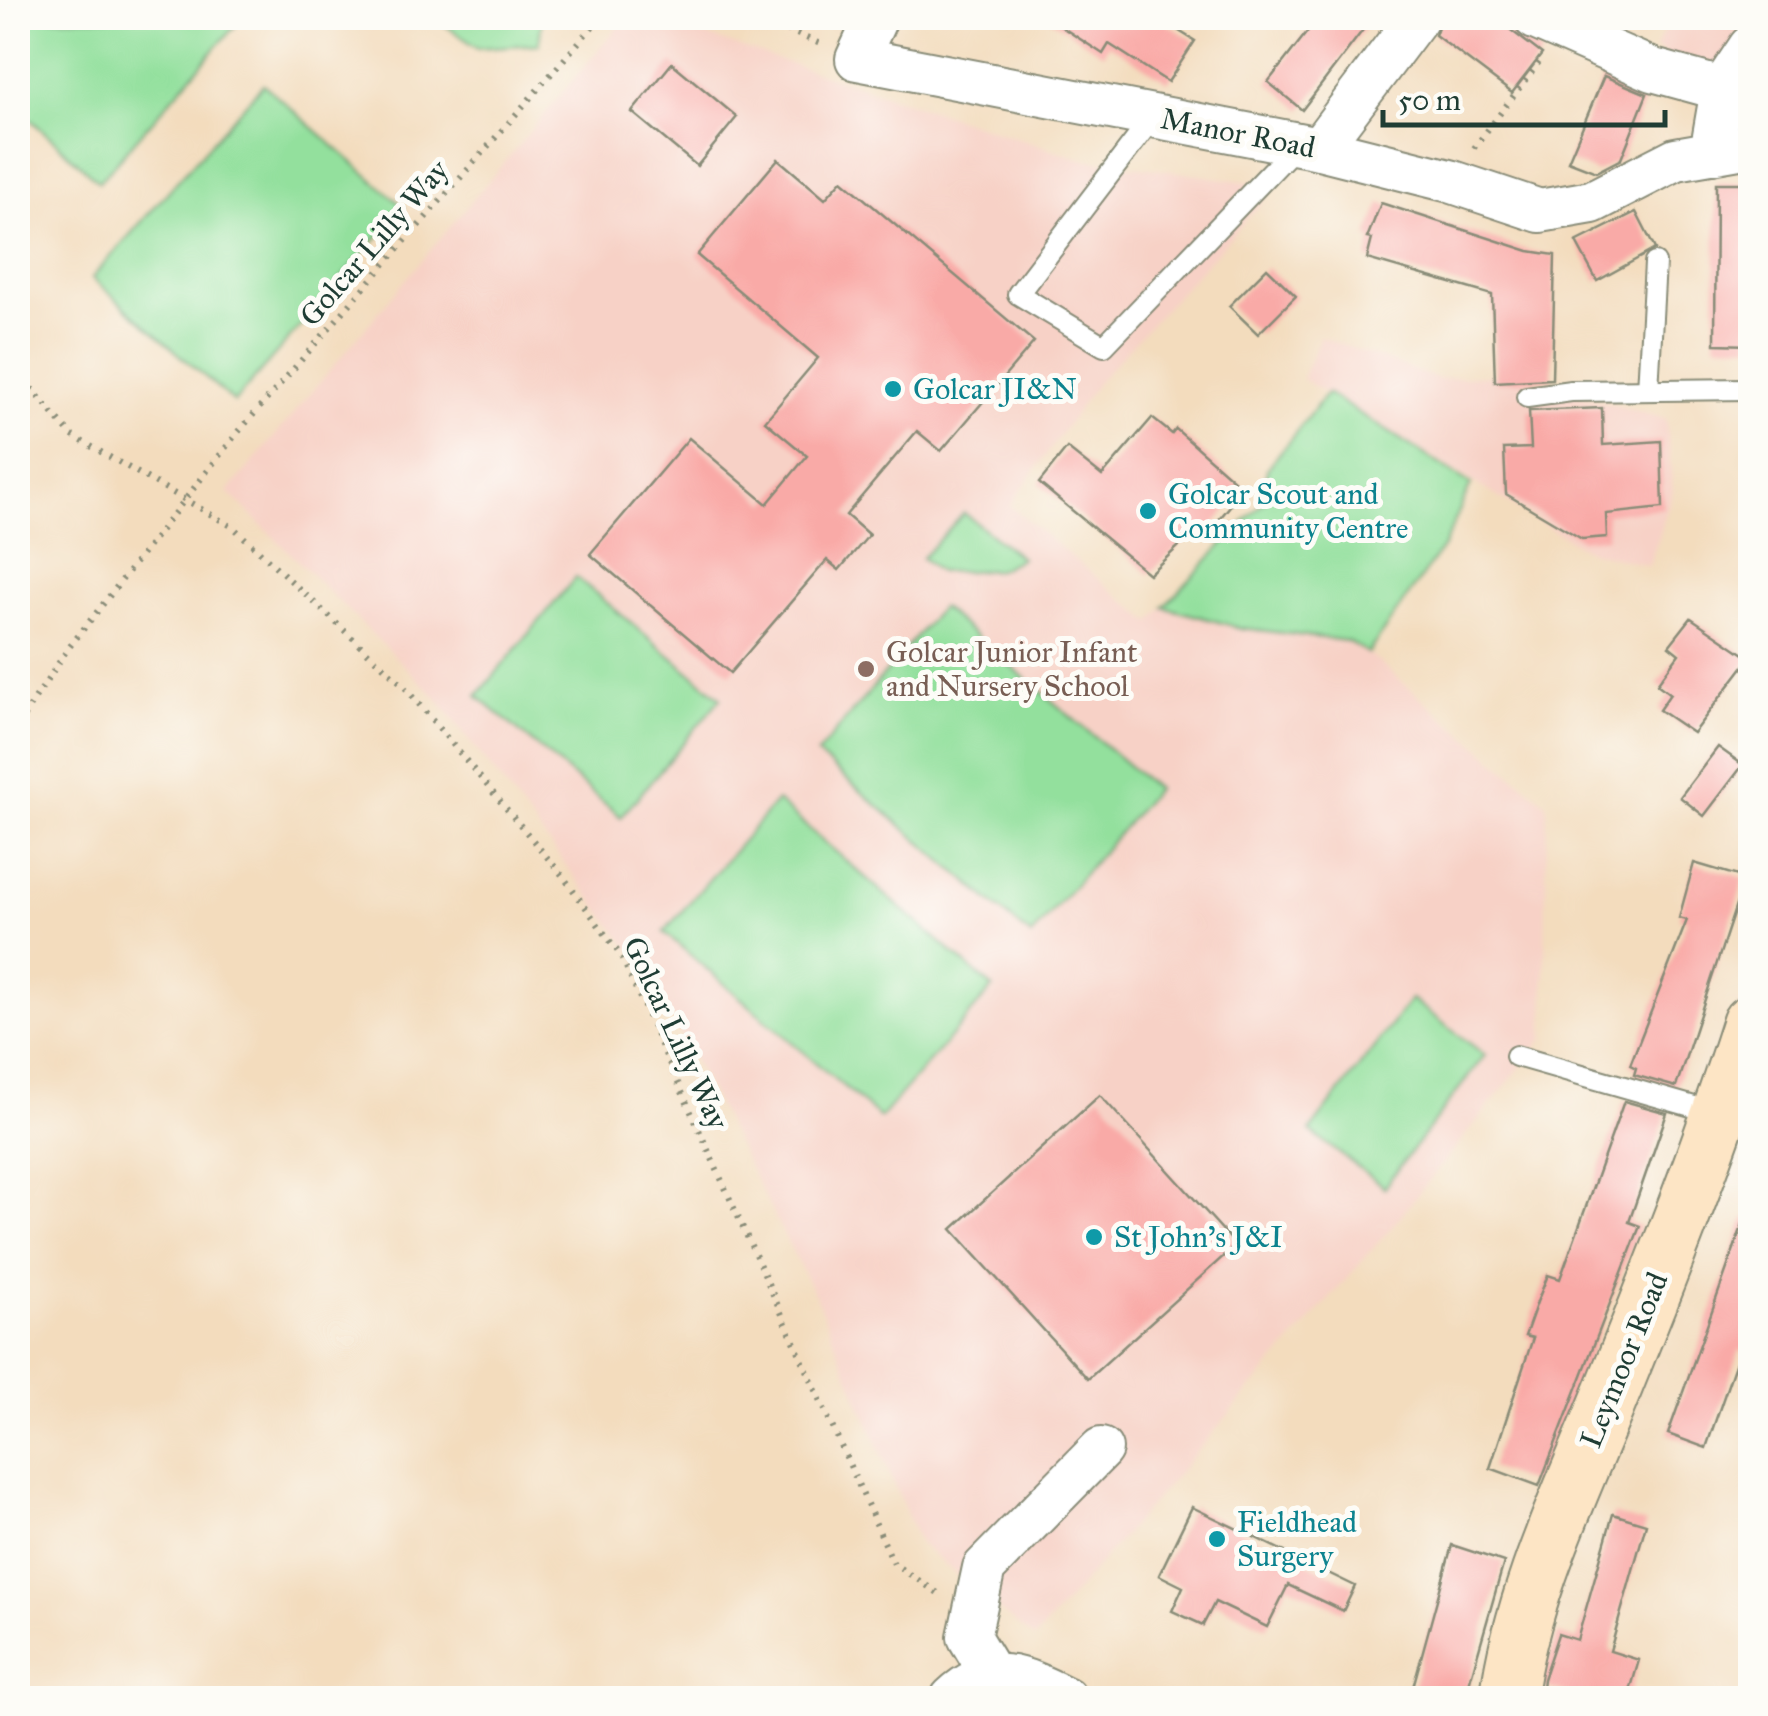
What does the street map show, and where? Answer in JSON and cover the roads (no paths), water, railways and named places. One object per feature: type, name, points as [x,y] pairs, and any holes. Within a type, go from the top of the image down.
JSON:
[{"type":"street","name":"Manor Road","points":[[876,18],[856,59],[1309,146],[1450,181],[1540,210],[1592,202],[1676,159],[1730,149],[1722,89],[1750,47]]},
{"type":"street","points":[[1309,146],[1416,18]]},
{"type":"street","points":[[1548,25],[1653,70],[1722,89]]},
{"type":"street","name":"Leymoor Road","points":[[1508,1698],[1513,1662],[1560,1518],[1736,1120],[1750,1024]]},
{"type":"street","points":[[992,1675],[969,1637],[984,1568],[1101,1449]]},
{"type":"street","points":[[952,1698],[969,1682],[992,1675],[1035,1683],[1065,1698]]},
{"type":"lane","points":[[1154,116],[1018,294],[1104,346],[1309,146]]},
{"type":"lane","points":[[1648,390],[1656,263]]},
{"type":"lane","points":[[1527,398],[1570,391],[1750,389]]},
{"type":"lane","points":[[1516,1056],[1736,1120]]},
{"type":"place","name":"Golcar JI&N","points":[[893,389]]},
{"type":"place","name":"Golcar Scout and Community Centre","points":[[1148,511]]},
{"type":"place","name":"Golcar Junior Infant and Nursery School","points":[[866,669]]},
{"type":"place","name":"St John's J&I","points":[[1094,1237]]},
{"type":"place","name":"Fieldhead Surgery","points":[[1217,1539]]}]
